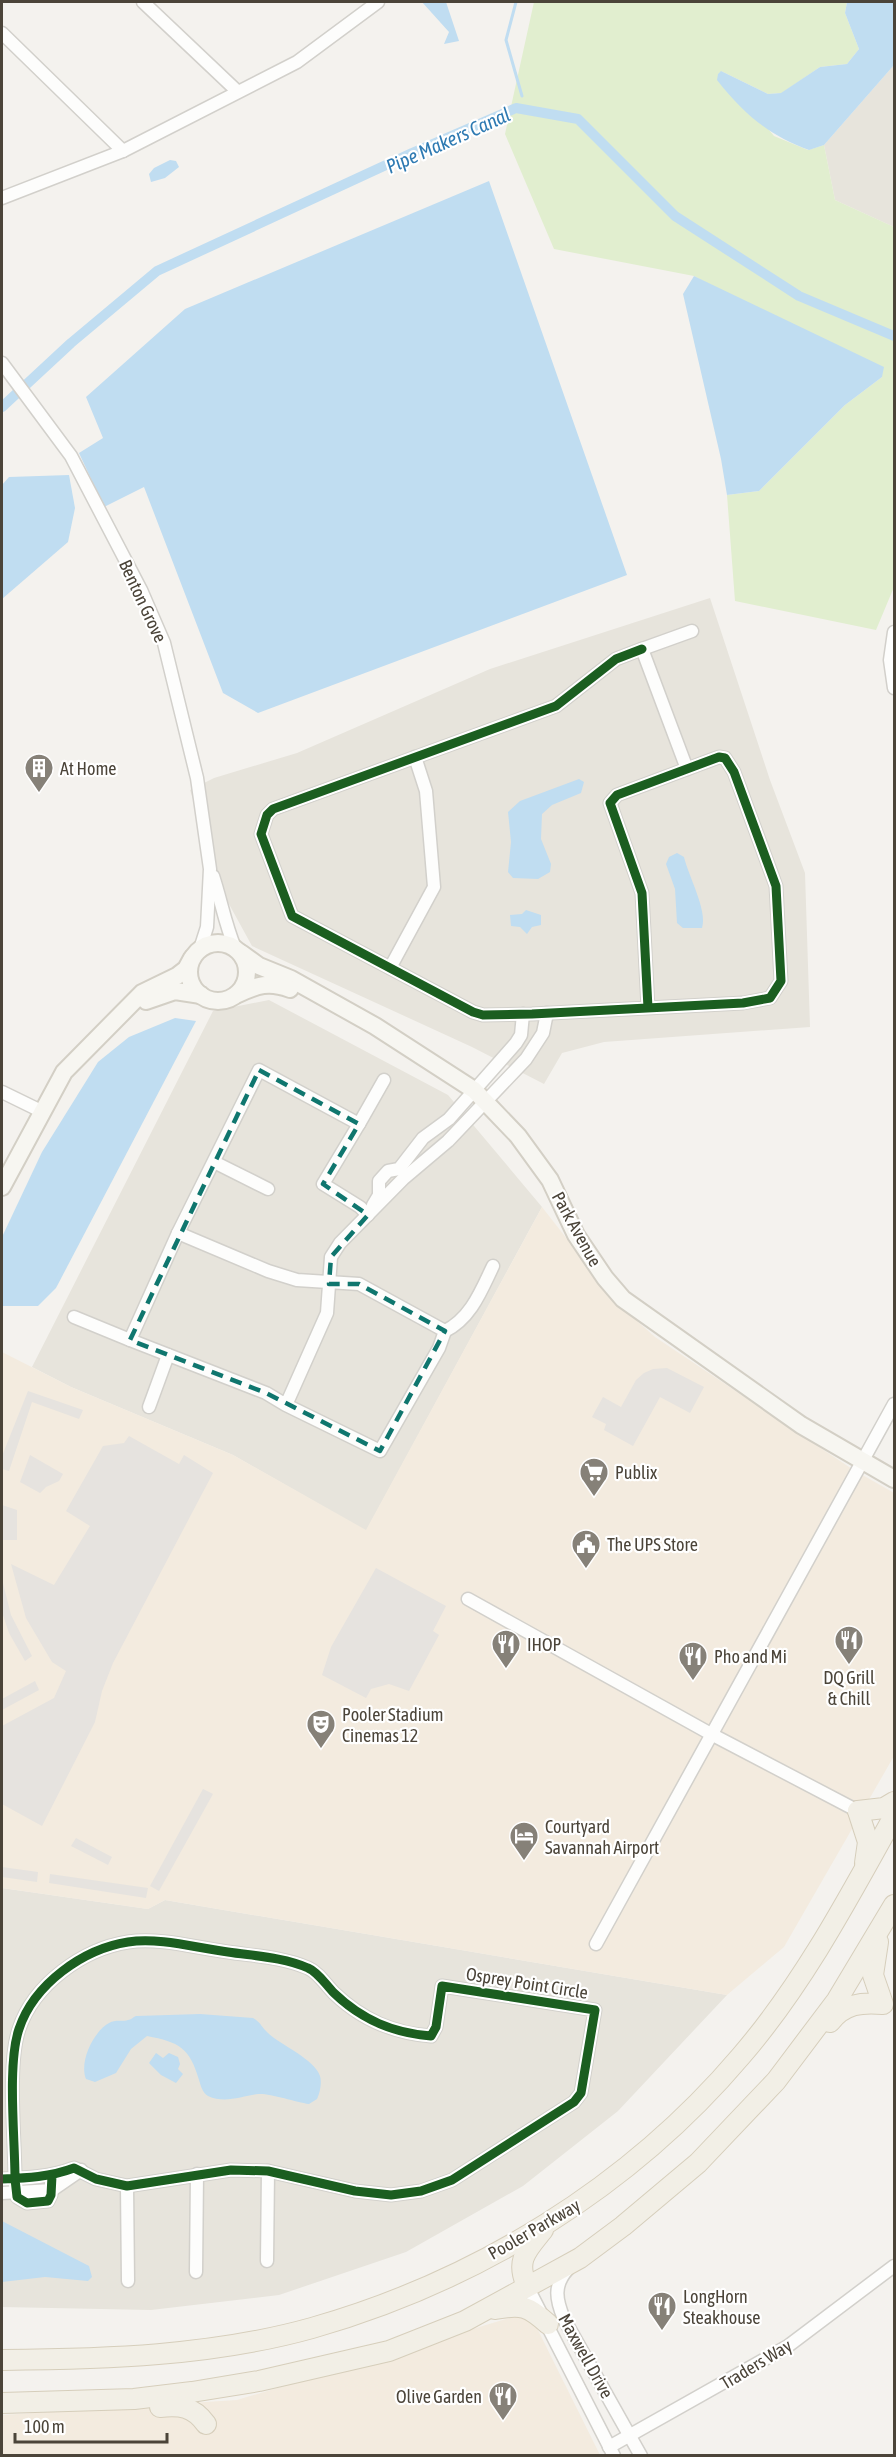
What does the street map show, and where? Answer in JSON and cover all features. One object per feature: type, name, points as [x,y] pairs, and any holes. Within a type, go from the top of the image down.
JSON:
[{"type":"main road","points":[[858,1810],[884,1808],[894,1802]]},
{"type":"main road","points":[[858,1810],[893,1825]]},
{"type":"main road","points":[[858,1810],[868,1842],[862,1875]]},
{"type":"main road","name":"Pooler Parkway","points":[[2,2360],[134,2356],[246,2342],[312,2328],[431,2286],[549,2223],[595,2193],[662,2138],[741,2057],[810,1964],[893,1825]]},
{"type":"main road","points":[[5,2404],[134,2399],[237,2385],[389,2351],[447,2329],[580,2258],[623,2226],[698,2163],[783,2071],[837,2000],[894,1905]]},
{"type":"main road","points":[[883,1925],[875,1953],[873,1975],[889,2007]]},
{"type":"main road","points":[[783,2071],[805,2056],[835,2016],[848,2006],[862,2003],[889,2007]]},
{"type":"main road","points":[[527,2286],[520,2271],[522,2260],[549,2223]]},
{"type":"main road","points":[[483,2310],[516,2305],[525,2307],[548,2324]]},
{"type":"main road","points":[[47,2402],[86,2410],[182,2406],[193,2409],[206,2424],[213,2403],[237,2385]]},
{"type":"street","points":[[143,2],[237,91]]},
{"type":"street","points":[[2,198],[123,151],[297,62],[370,4]]},
{"type":"street","points":[[2,33],[123,151]]},
{"type":"street","name":"Benton Grove","points":[[2,364],[71,456],[141,590],[164,643],[197,778],[210,869],[207,927],[196,953]]},
{"type":"street","points":[[648,1008],[642,893],[610,803],[617,795],[719,757],[725,758],[734,772],[776,886],[781,981],[770,998],[760,1001],[648,1008],[523,1014],[473,1012],[292,915],[261,834],[267,815],[273,809],[556,706],[616,659],[692,631]]},
{"type":"street","points":[[894,632],[890,660],[894,688]]},
{"type":"street","points":[[642,649],[687,769]]},
{"type":"street","points":[[390,968],[434,887],[426,792],[415,757]]},
{"type":"street","name":"Benton Grove","points":[[210,869],[221,899],[223,918],[238,951]]},
{"type":"street","points":[[2,1187],[40,1111],[64,1072],[82,1050],[142,993],[186,969],[196,953],[210,944],[221,943],[238,951],[246,964],[248,975],[244,986],[237,995],[226,1000],[215,1001],[201,995],[175,992],[133,1003]]},
{"type":"street","name":"Park Avenue","points":[[238,951],[375,1026],[480,1096],[518,1136],[550,1180],[576,1234],[604,1278],[623,1299],[801,1425],[894,1479]]},
{"type":"street","points":[[196,953],[189,969],[190,980],[201,995]]},
{"type":"street","name":"Park Avenue","points":[[237,995],[254,986],[273,982],[292,989],[303,988]]},
{"type":"street","points":[[370,1214],[379,1195],[379,1181],[388,1171],[399,1169],[423,1138],[480,1096],[537,1046],[543,1033],[547,1013]]},
{"type":"street","points":[[286,1405],[327,1313],[331,1257],[340,1243],[480,1096],[521,1035],[523,1014]]},
{"type":"street","points":[[130,1340],[178,1233],[259,1070],[359,1124]]},
{"type":"street","points":[[370,1214],[323,1184],[384,1080]]},
{"type":"street","points":[[2,1092],[40,1111]]},
{"type":"street","points":[[214,1162],[268,1189]]},
{"type":"street","points":[[178,1233],[268,1272],[297,1280],[329,1284],[359,1284],[445,1331]]},
{"type":"street","points":[[74,1317],[266,1393],[380,1451],[439,1348],[445,1331],[459,1324],[471,1308],[494,1266]]},
{"type":"street","points":[[149,1407],[168,1355]]},
{"type":"street","points":[[596,1944],[894,1404]]},
{"type":"street","points":[[468,1599],[711,1734],[858,1810]]},
{"type":"street","name":"Osprey Point Circle","points":[[16,2192],[15,2045],[19,2027],[27,2012],[56,1976],[106,1947],[130,1941],[159,1943],[288,1961],[311,1969],[357,2013],[379,2025],[421,2035],[431,2036],[436,2027],[442,1986],[595,2010],[581,2093],[574,2102],[452,2180],[422,2191],[390,2195],[355,2192],[268,2171],[231,2170],[127,2186],[96,2179],[81,2170]]},
{"type":"street","points":[[2,2179],[52,2176],[74,2168],[81,2170]]},
{"type":"street","points":[[52,2190],[81,2170]]},
{"type":"street","points":[[267,2261],[268,2171]]},
{"type":"street","points":[[196,2272],[197,2174]]},
{"type":"street","points":[[2,2193],[16,2192],[21,2202],[34,2203],[48,2200],[52,2190],[52,2176]]},
{"type":"street","points":[[127,2186],[128,2281]]},
{"type":"street","name":"Maxwell Drive","points":[[580,2258],[561,2277],[556,2300],[564,2319],[641,2456]]},
{"type":"street","name":"Traders Way","points":[[612,2451],[630,2435],[788,2346],[894,2266]]},
{"type":"street","name":"Maxwell Drive","points":[[527,2286],[612,2451]]},
{"type":"highlighted area","points":[[259,1070],[359,1124],[323,1184],[368,1215],[331,1257],[329,1284],[359,1284],[445,1331],[380,1451],[266,1393],[130,1340]]},
{"type":"shaded area","points":[[894,65],[894,227],[835,200],[824,145]]},
{"type":"shaded area","points":[[710,598],[770,780],[805,873],[810,1027],[604,1042],[562,1053],[544,1084],[472,1047],[252,946],[224,895],[190,790],[214,778],[297,753],[490,669]]},
{"type":"shaded area","points":[[269,1000],[448,1095],[542,1207],[366,1531],[233,1455],[71,1387],[32,1367],[213,1011]]},
{"type":"shaded area","points":[[542,1207],[617,1303],[655,1337],[852,1469],[894,1493],[894,1756],[784,1947],[727,1995],[165,1900],[148,1909],[2,1888],[2,1352],[71,1387],[233,1455],[366,1530]]},
{"type":"shaded area","points":[[667,1368],[704,1387],[690,1413],[660,1397],[633,1446],[604,1430],[606,1424],[592,1417],[603,1397],[621,1407],[636,1380],[644,1373],[653,1369]]},
{"type":"shaded area","points":[[28,1391],[83,1410],[79,1419],[32,1402],[9,1471],[2,1469],[2,1456]]},
{"type":"shaded area","points":[[129,1436],[179,1464],[184,1455],[213,1473],[113,1663],[102,1691],[95,1722],[42,1826],[2,1804],[2,1726],[54,1698],[66,1671],[52,1662],[26,1618],[11,1564],[54,1585],[90,1526],[66,1511],[103,1446],[124,1443]]},
{"type":"shaded area","points":[[30,1455],[63,1474],[59,1481],[46,1487],[40,1493],[20,1482]]},
{"type":"shaded area","points":[[2,1505],[17,1510],[17,1540],[2,1540]]},
{"type":"shaded area","points":[[376,1568],[446,1606],[433,1631],[439,1635],[409,1691],[389,1684],[371,1689],[366,1698],[322,1675],[331,1647]]},
{"type":"shaded area","points":[[2,1579],[11,1615],[32,1656],[25,1661],[9,1633],[2,1612]]},
{"type":"shaded area","points":[[35,1681],[39,1690],[2,1710],[2,1699]]},
{"type":"shaded area","points":[[203,1789],[213,1794],[159,1891],[150,1886]]},
{"type":"shaded area","points":[[76,1838],[112,1857],[108,1865],[71,1846]]},
{"type":"shaded area","points":[[2,1867],[38,1872],[37,1882],[2,1877]]},
{"type":"shaded area","points":[[50,1874],[148,1888],[146,1898],[49,1883]]},
{"type":"shaded area","points":[[2,1888],[148,1909],[165,1900],[727,1995],[618,2111],[523,2186],[406,2252],[279,2295],[151,2310],[2,2307]]},
{"type":"shaded area","points":[[529,2312],[600,2455],[2,2456],[2,2415],[237,2400]]},
{"type":"green space","points":[[534,2],[847,2],[845,13],[859,49],[847,64],[820,67],[782,93],[768,94],[721,71],[774,136],[808,150],[824,145],[835,200],[894,227],[894,587],[876,630],[735,601],[727,495],[759,491],[845,405],[882,377],[694,276],[554,249],[505,134]]},
{"type":"water","points":[[422,2],[446,2],[459,41],[444,44],[449,32]]},
{"type":"water","points":[[847,2],[894,2],[894,65],[824,145],[809,150],[781,138],[747,113],[717,80],[718,74],[721,71],[768,94],[781,93],[820,67],[847,64],[859,49],[845,13]]},
{"type":"water","points":[[170,160],[176,161],[179,167],[165,178],[151,182],[149,174],[154,168]]},
{"type":"water","points":[[489,181],[627,575],[258,713],[223,693],[144,487],[104,507],[79,453],[103,438],[86,397],[185,309]]},
{"type":"water","points":[[694,276],[884,367],[882,377],[845,405],[759,491],[727,495],[721,459],[683,294]]},
{"type":"water","points":[[69,475],[75,508],[68,542],[2,599],[2,485],[9,477]]},
{"type":"water","points":[[579,779],[584,782],[581,793],[552,805],[542,814],[541,839],[551,864],[550,872],[538,879],[513,878],[508,872],[511,842],[508,812],[520,801]]},
{"type":"water","points":[[677,853],[684,857],[697,893],[702,912],[702,928],[683,928],[677,923],[675,889],[666,864],[669,857]]},
{"type":"water","points":[[526,910],[541,915],[541,925],[532,927],[527,934],[520,927],[511,926],[510,915],[522,914]]},
{"type":"water","points":[[175,1018],[196,1021],[56,1288],[38,1306],[3,1306],[2,1237],[42,1152],[98,1062],[129,1037]]},
{"type":"water","points":[[200,2014],[253,2018],[272,2036],[317,2070],[321,2081],[317,2099],[309,2104],[263,2094],[227,2099],[208,2096],[202,2089],[192,2060],[182,2048],[147,2036],[131,2049],[116,2073],[95,2082],[86,2079],[84,2064],[89,2048],[98,2033],[109,2023],[129,2020],[136,2016]]},
{"type":"water","points":[[156,2053],[163,2058],[169,2053],[178,2057],[180,2064],[178,2069],[183,2074],[176,2083],[161,2075],[149,2063]]},
{"type":"water","points":[[2,2221],[89,2266],[92,2277],[88,2281],[45,2277],[2,2282]]},
{"type":"waterway","points":[[516,2],[506,40],[522,96]]},
{"type":"waterway","name":"Pipe Makers Canal","points":[[2,407],[71,343],[157,271],[412,153],[516,108],[578,119],[675,216],[799,296],[894,336]]},
{"type":"cycle path","points":[[642,649],[616,659],[556,706],[273,809],[267,815],[261,834],[292,916],[473,1012],[483,1015],[532,1014],[743,1003],[770,998],[781,981],[776,886],[734,772],[725,758],[719,757],[617,795],[610,803],[642,893],[648,1008]]},
{"type":"cycle path","points":[[2,2179],[11,2179],[20,2178],[47,2175],[74,2168],[96,2179],[127,2186],[231,2170],[268,2171],[355,2191],[391,2195],[421,2191],[452,2180],[574,2102],[581,2093],[595,2010],[442,1986],[436,2027],[431,2036],[404,2032],[367,2018],[334,1993],[312,1970],[289,1961],[165,1942],[140,1941],[111,1946],[78,1961],[48,1984],[26,2013],[15,2044],[12,2102],[15,2163],[15,2179],[17,2197],[27,2203],[48,2201],[51,2195],[52,2176]]},
{"type":"place","name":"At Home","points":[[39,794]]},
{"type":"place","name":"Publix","points":[[594,1498]]},
{"type":"place","name":"The UPS Store","points":[[586,1570]]},
{"type":"place","name":"DQ Grill & Chill","points":[[849,1666]]},
{"type":"place","name":"IHOP","points":[[506,1670]]},
{"type":"place","name":"Pho and Mi","points":[[693,1682]]},
{"type":"place","name":"Pooler Stadium Cinemas 12","points":[[321,1750]]},
{"type":"place","name":"Courtyard Savannah Airport","points":[[524,1862]]},
{"type":"place","name":"LongHorn Steakhouse","points":[[662,2332]]},
{"type":"place","name":"Olive Garden","points":[[503,2422]]}]
